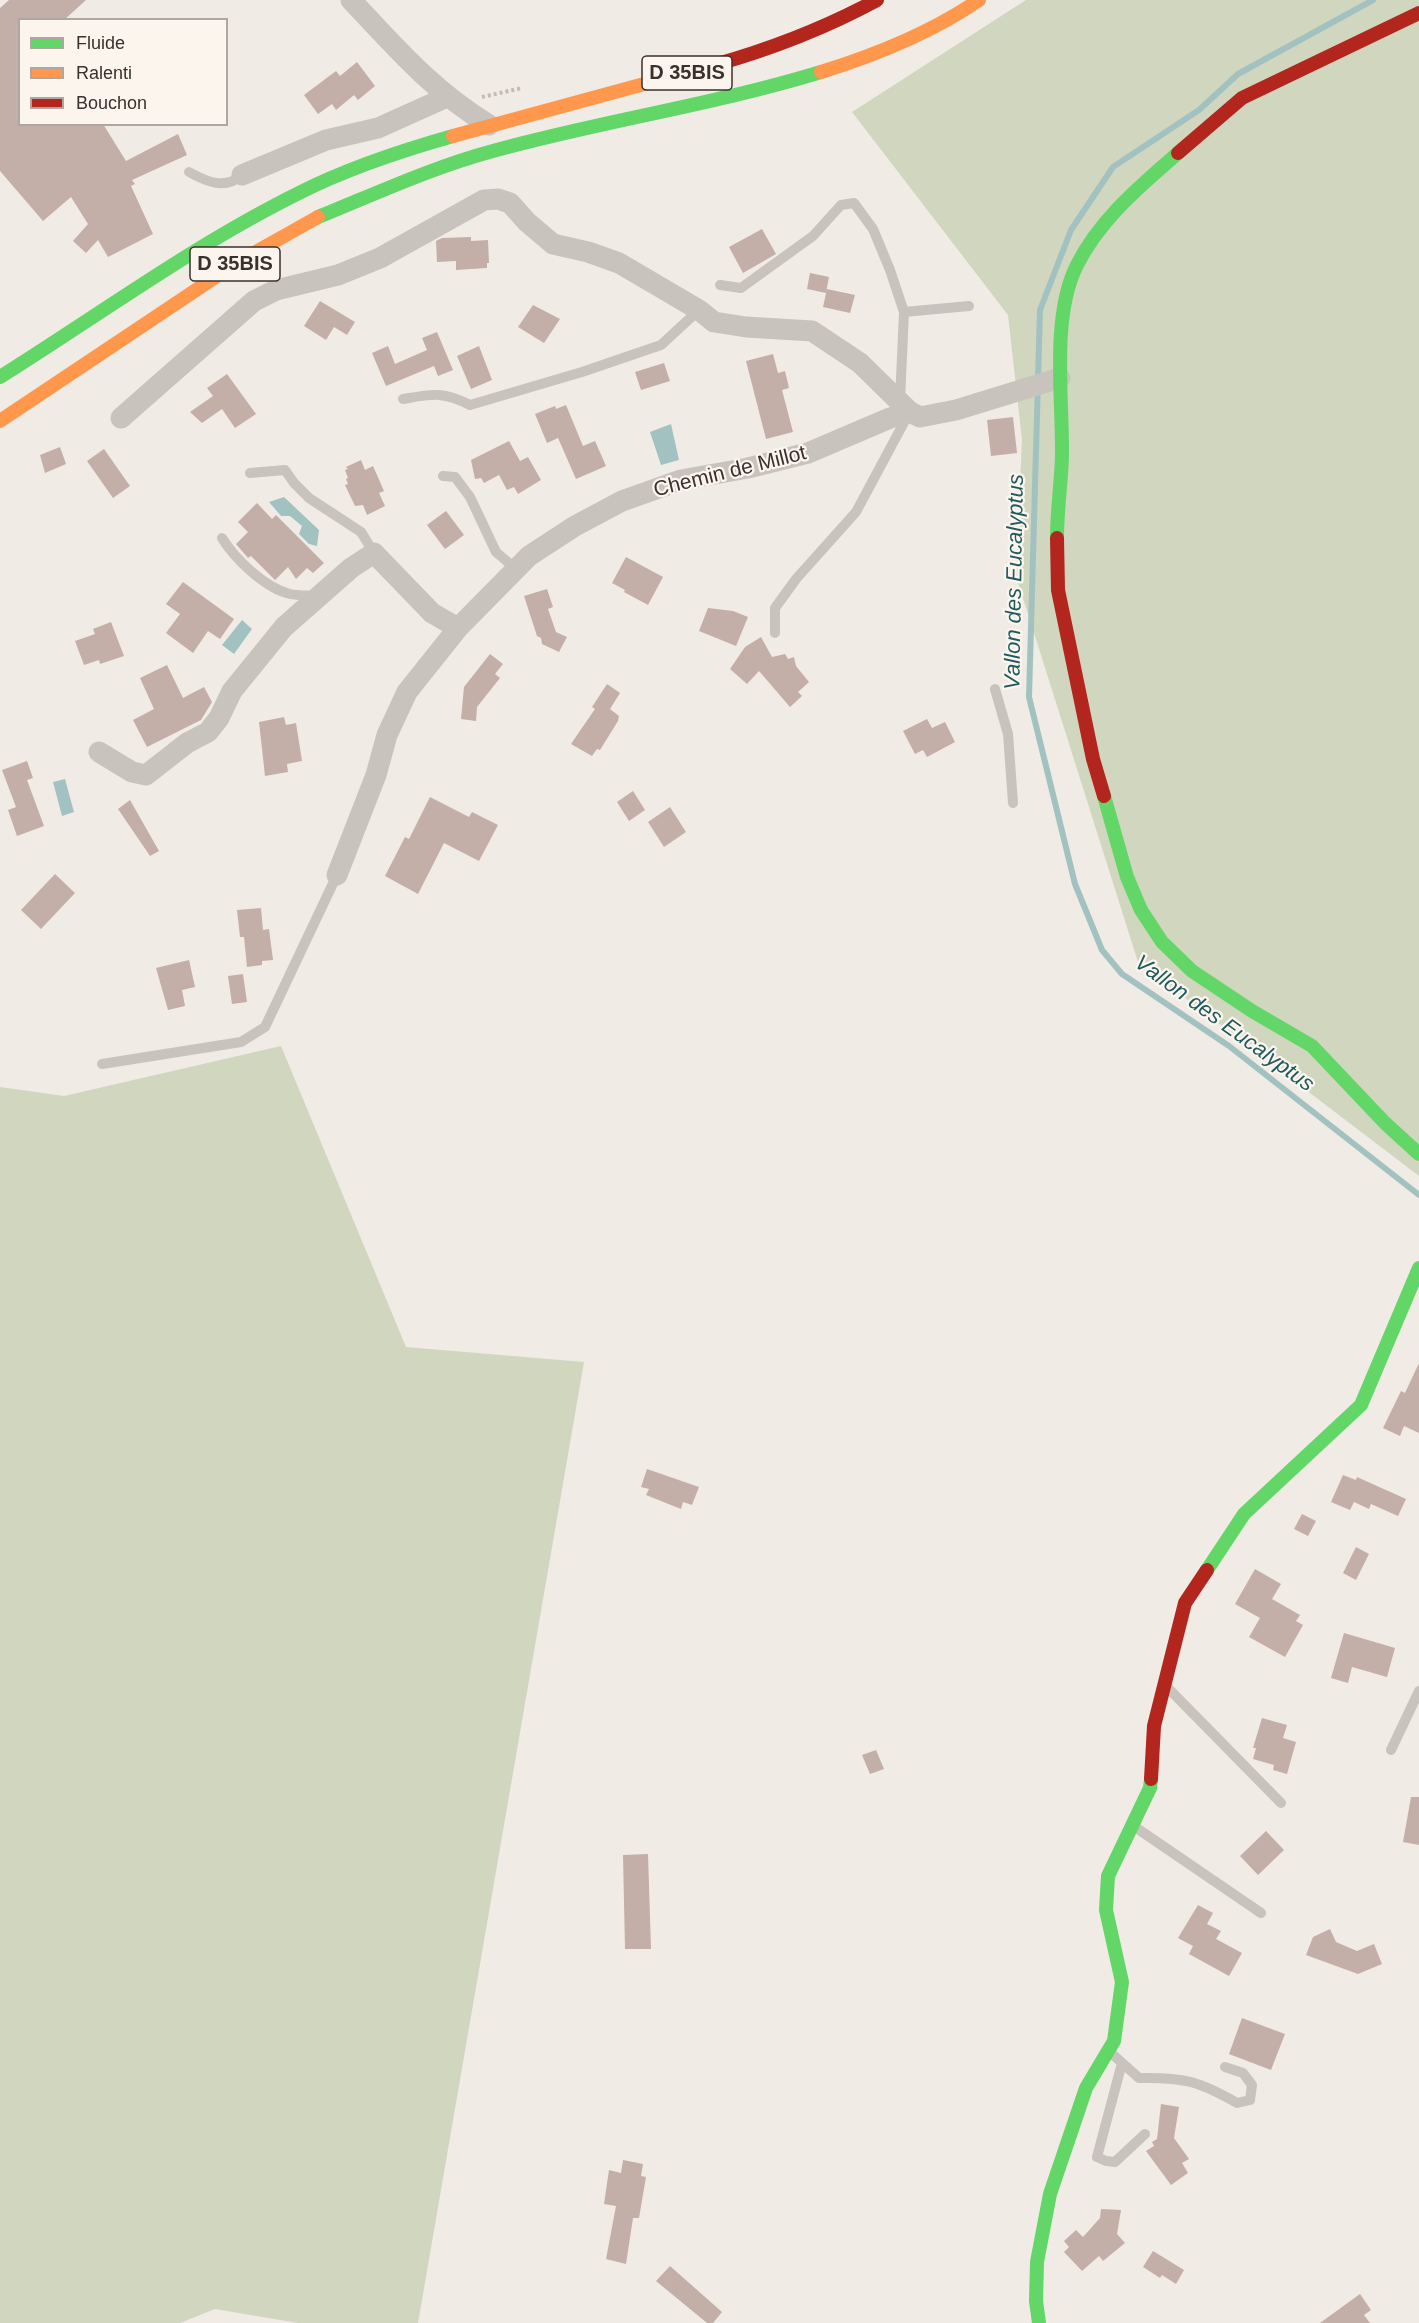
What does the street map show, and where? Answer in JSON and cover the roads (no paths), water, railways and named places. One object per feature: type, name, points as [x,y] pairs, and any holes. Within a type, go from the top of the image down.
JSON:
[{"type":"street","points":[[351,0],[415,69],[459,107],[489,125]]},
{"type":"street","name":"D 35BIS","points":[[0,377],[239,225],[300,192],[377,160],[421,145],[765,51],[844,18],[877,0]]},
{"type":"street","name":"D 35BIS","points":[[0,421],[238,262],[312,220],[396,185],[492,151],[772,87],[872,56],[956,16],[979,0]]},
{"type":"street","points":[[1419,13],[1242,98],[1130,195],[1097,231],[1075,269],[1063,312],[1053,381],[1062,456],[1057,533],[1058,590],[1093,759],[1127,878],[1141,910],[1162,942],[1192,971],[1252,1011],[1312,1046],[1385,1123],[1419,1154]]},
{"type":"street","points":[[415,69],[424,107],[421,145]]},
{"type":"street","points":[[242,175],[326,140],[378,128],[447,97]]},
{"type":"street","points":[[121,418],[254,301],[276,290],[338,275],[380,258],[484,201],[498,199],[510,203],[527,222],[553,244],[588,252],[619,263],[699,310],[714,322],[746,327],[812,331],[860,363],[905,407]]},
{"type":"street","name":"Chemin de Millot","points":[[337,875],[376,775],[387,735],[407,692],[458,628],[529,556],[575,526],[622,501],[681,480],[748,468],[808,453],[890,418],[905,407],[920,417],[957,410],[1053,381]]},
{"type":"street","points":[[99,752],[132,772],[146,775],[187,743],[208,732],[219,718],[232,691],[284,627],[351,568],[374,554],[432,613],[458,628]]},
{"type":"street","points":[[1039,2323],[1036,2301],[1036,2262],[1050,2194],[1086,2088],[1114,2041],[1122,1982],[1106,1911],[1108,1876],[1150,1788],[1154,1726],[1185,1603],[1244,1514],[1361,1405],[1419,1268]]},
{"type":"lane","points":[[189,172],[211,184],[238,179],[242,175]]},
{"type":"lane","points":[[720,285],[741,288],[813,236],[841,206],[854,203],[873,230],[891,270],[904,312],[905,407],[856,512],[796,579],[775,608],[776,633]]},
{"type":"lane","points":[[904,312],[969,306]]},
{"type":"lane","points":[[403,399],[432,394],[452,396],[470,405],[582,372],[661,345],[699,310]]},
{"type":"lane","points":[[250,473],[285,470],[309,498],[361,532],[374,554]]},
{"type":"lane","points":[[443,476],[455,477],[470,497],[496,552],[516,569]]},
{"type":"lane","points":[[222,538],[259,579],[288,593],[319,596]]},
{"type":"lane","points":[[995,689],[1008,734],[1014,802]]},
{"type":"lane","points":[[102,1064],[242,1042],[265,1027],[337,875]]},
{"type":"lane","points":[[1164,1685],[1281,1803]]},
{"type":"lane","points":[[1391,1750],[1419,1690]]},
{"type":"lane","points":[[1132,1825],[1261,1913]]},
{"type":"lane","points":[[1108,2050],[1139,2078],[1186,2080],[1216,2091],[1237,2103],[1250,2100],[1252,2085],[1243,2073],[1225,2067]]},
{"type":"lane","points":[[1122,2063],[1097,2157],[1115,2162],[1145,2134]]},
{"type":"water","points":[[671,424],[679,460],[661,465],[650,432]]},
{"type":"water","points":[[284,497],[319,530],[317,546],[309,544],[299,534],[302,526],[290,516],[281,516],[269,502]]},
{"type":"water","points":[[242,620],[252,629],[234,654],[222,645]]},
{"type":"water","points":[[65,779],[74,812],[62,816],[53,782]]},
{"type":"waterway","name":"Vallon des Eucalyptus","points":[[1373,0],[1238,74],[1199,110],[1113,167],[1071,230],[1040,310],[1029,697],[1075,884],[1102,950],[1122,974],[1229,1046],[1419,1195]]}]
